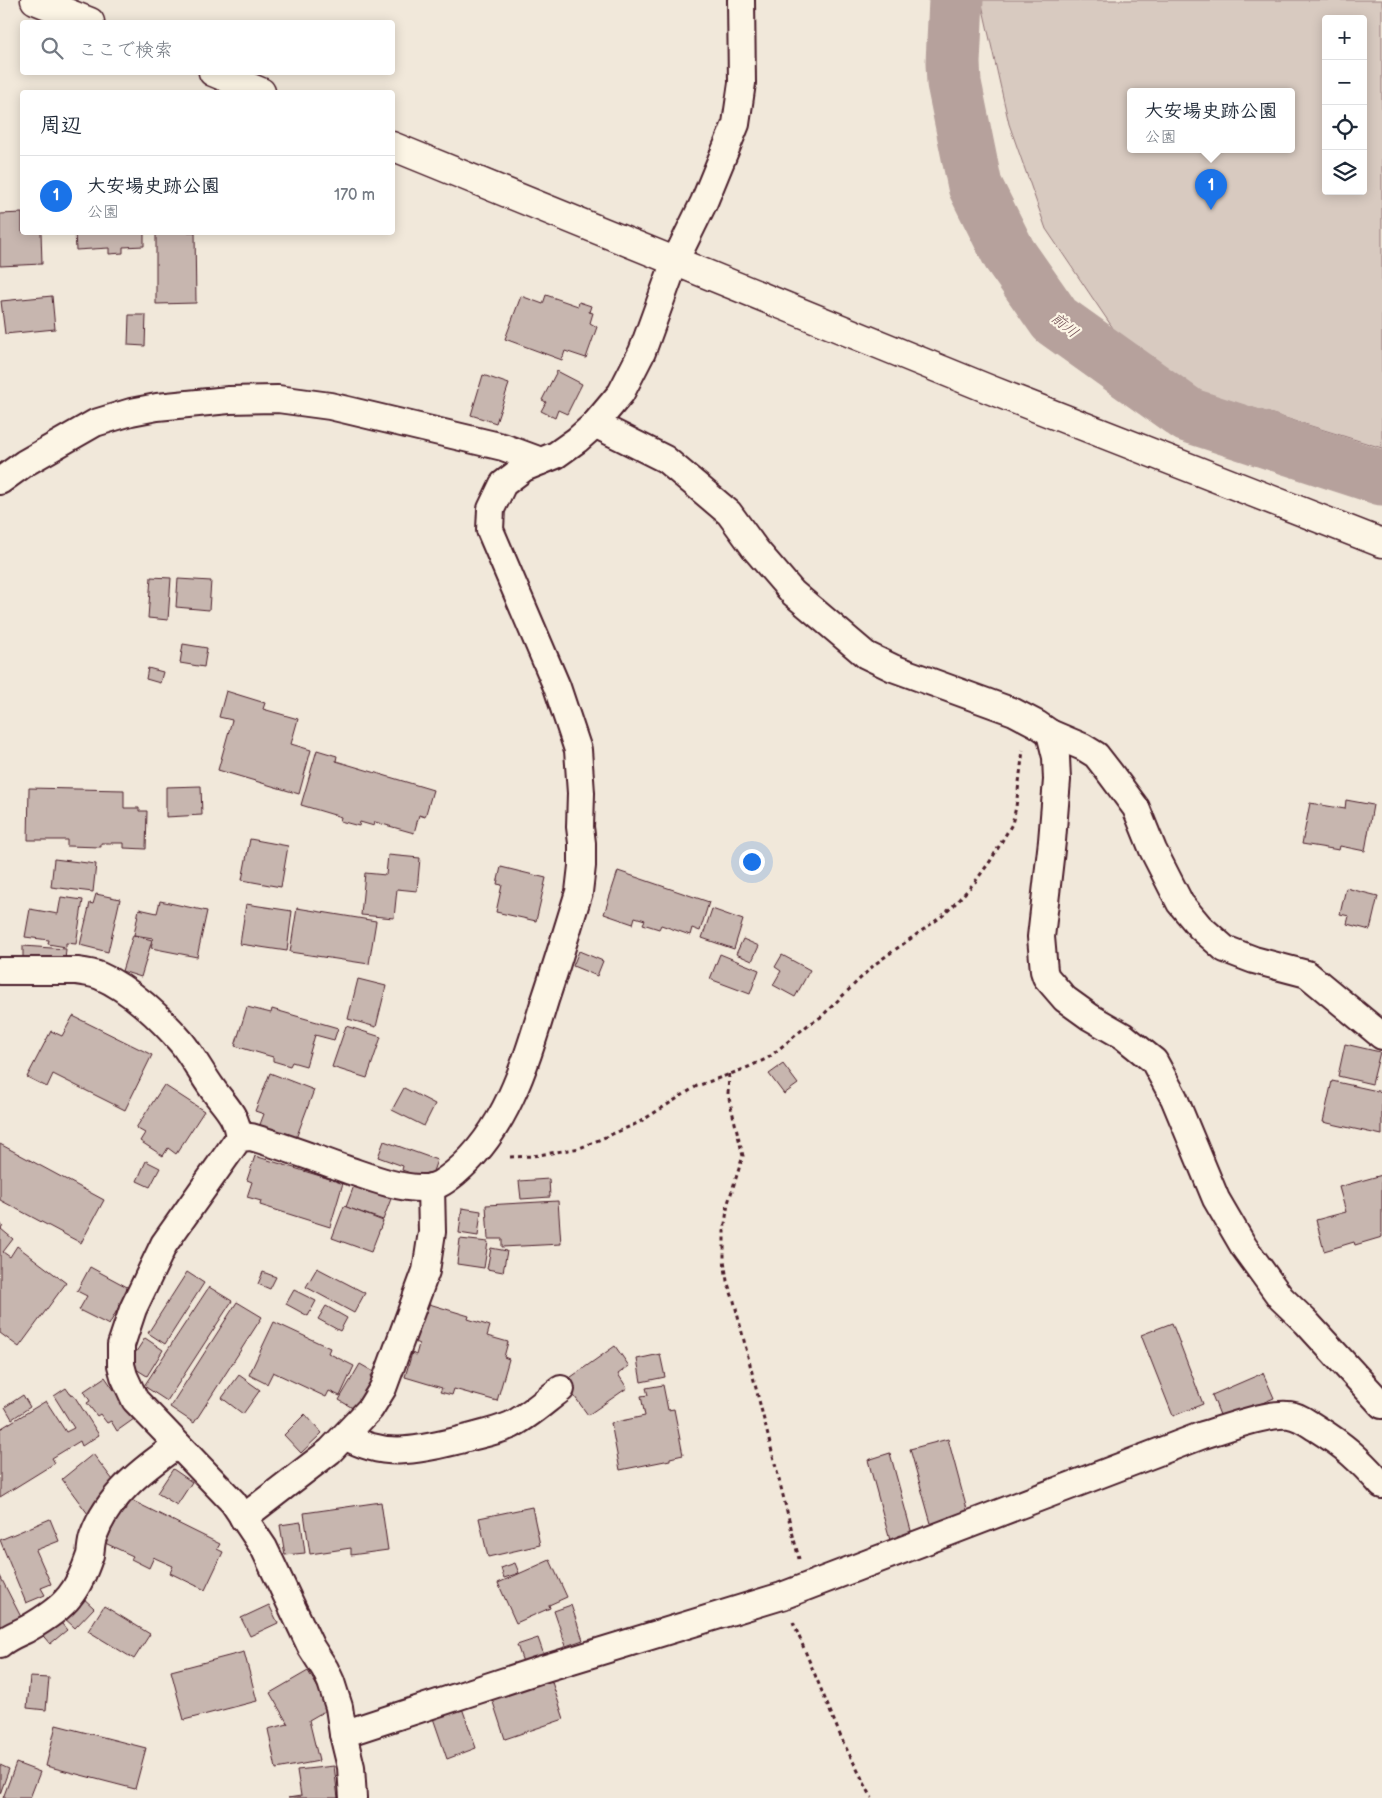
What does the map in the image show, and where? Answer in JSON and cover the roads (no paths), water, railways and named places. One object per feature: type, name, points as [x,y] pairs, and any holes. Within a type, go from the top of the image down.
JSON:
[{"type":"street","points":[[35,0],[85,20]]},
{"type":"street","points":[[353,1798],[351,1767],[339,1707],[331,1682],[311,1647],[264,1548],[233,1502],[135,1400],[123,1371],[121,1345],[133,1309],[164,1244],[239,1138],[251,1136],[372,1178],[402,1186],[430,1187],[445,1181],[468,1162],[496,1124],[510,1100],[533,1042],[579,892],[582,866],[581,793],[578,750],[557,687],[490,530],[491,509],[503,484],[524,468],[556,455],[595,424],[621,393],[642,352],[675,261],[704,202],[736,124],[742,82],[741,0]]},
{"type":"street","points":[[220,75],[257,90]]},
{"type":"street","points":[[395,147],[992,390],[1382,543]]},
{"type":"street","points":[[0,481],[25,463],[95,422],[157,407],[229,400],[278,399],[330,406],[495,444],[541,461]]},
{"type":"street","points":[[595,424],[666,459],[730,514],[756,550],[793,593],[866,655],[893,668],[996,705],[1026,718],[1050,733],[1083,747],[1096,755],[1136,808],[1153,850],[1180,903],[1200,928],[1225,948],[1254,960],[1307,974],[1382,1036]]},
{"type":"street","points":[[1050,733],[1056,757],[1057,780],[1042,937],[1042,957],[1046,977],[1065,999],[1090,1017],[1123,1036],[1154,1061],[1174,1098],[1216,1199],[1244,1247],[1281,1298],[1306,1322],[1382,1405]]},
{"type":"street","points":[[0,971],[77,971],[99,975],[120,987],[162,1020],[183,1045],[213,1090],[235,1118],[239,1138]]},
{"type":"street","points":[[243,1518],[330,1451],[370,1409],[383,1388],[426,1271],[432,1232],[430,1187]]},
{"type":"street","points":[[345,1436],[360,1445],[387,1451],[409,1451],[494,1431],[512,1424],[561,1389]]},
{"type":"street","points":[[343,1734],[536,1671],[782,1596],[1204,1435],[1252,1421],[1279,1415],[1289,1415],[1302,1419],[1338,1442],[1358,1458],[1382,1485]]},
{"type":"street","points":[[0,1644],[52,1612],[69,1597],[81,1578],[90,1555],[94,1537],[107,1509],[121,1489],[151,1463],[177,1445]]},
{"type":"waterway","name":"前川","points":[[956,0],[954,83],[975,186],[1009,254],[1055,320],[1188,415],[1382,478]]},
{"type":"place","name":"大安場史跡公園","points":[[1211,210]]}]
